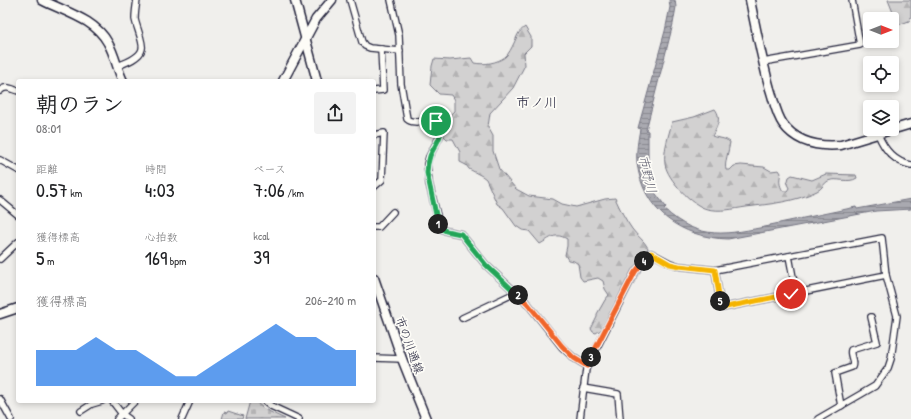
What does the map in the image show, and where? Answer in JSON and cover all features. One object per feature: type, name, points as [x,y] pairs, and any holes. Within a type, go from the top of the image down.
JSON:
[{"type":"street","points":[[42,0],[81,17],[100,32],[108,43],[122,79]]},
{"type":"street","points":[[117,66],[132,59],[139,54],[142,49],[143,45],[136,27],[135,17],[138,0]]},
{"type":"street","points":[[294,0],[315,79]]},
{"type":"street","points":[[284,79],[316,19],[332,0]]},
{"type":"street","points":[[350,0],[362,42],[365,46],[370,48],[400,51]]},
{"type":"street","points":[[391,0],[399,35],[401,84],[407,119],[411,122],[436,121],[441,125],[440,136],[427,164],[429,183],[440,228],[446,231],[461,234],[486,265],[528,304],[562,346],[574,358],[587,366]]},
{"type":"street","points":[[750,0],[763,62],[777,112],[783,124],[800,139],[812,144],[831,146],[840,145],[871,136]]},
{"type":"street","points":[[763,62],[860,45],[852,0]]},
{"type":"street","points":[[376,91],[383,90],[381,49]]},
{"type":"street","points":[[0,91],[6,87],[16,90]]},
{"type":"street","points":[[899,128],[911,124]]},
{"type":"street","points":[[376,135],[384,133],[382,180],[376,185]]},
{"type":"street","points":[[879,136],[885,148],[898,162],[911,165]]},
{"type":"street","points":[[0,160],[16,169]]},
{"type":"street","points":[[0,200],[16,213]]},
{"type":"street","points":[[376,227],[379,227],[393,212]]},
{"type":"street","points":[[580,419],[587,366],[635,272],[651,253],[670,264],[715,270],[882,238],[886,275],[896,316],[891,359],[888,368],[875,386],[818,419]]},
{"type":"street","points":[[0,259],[16,244]]},
{"type":"street","points":[[789,256],[796,292]]},
{"type":"street","points":[[715,270],[721,308],[886,275]]},
{"type":"street","points":[[462,318],[515,292]]},
{"type":"street","name":"市の川通線","points":[[376,293],[426,419]]},
{"type":"street","points":[[0,314],[16,309]]},
{"type":"street","points":[[840,406],[835,373],[852,367],[852,350],[877,342],[872,317]]},
{"type":"street","points":[[376,358],[402,360]]},
{"type":"street","points":[[583,388],[618,394],[620,419]]},
{"type":"street","points":[[0,399],[11,419]]},
{"type":"street","points":[[81,411],[95,403]]},
{"type":"street","points":[[114,403],[122,414],[129,419]]},
{"type":"street","points":[[118,419],[133,403]]},
{"type":"street","points":[[182,419],[189,403]]},
{"type":"street","points":[[267,403],[300,419]]},
{"type":"green space","points":[[888,0],[911,0],[911,17],[909,21],[899,25],[899,12],[893,12]]},
{"type":"green space","points":[[525,27],[531,37],[531,46],[524,53],[525,65],[513,88],[490,113],[488,127],[493,136],[493,151],[499,169],[516,189],[529,196],[553,199],[562,204],[576,207],[605,199],[615,198],[629,225],[648,248],[647,253],[628,279],[604,328],[596,333],[591,329],[597,314],[609,295],[605,289],[603,281],[598,278],[583,281],[580,277],[578,264],[574,261],[568,260],[565,255],[567,239],[556,236],[540,244],[529,231],[522,230],[516,226],[503,208],[497,204],[486,179],[460,162],[460,152],[453,139],[447,139],[444,136],[444,124],[446,119],[454,111],[454,100],[451,95],[439,94],[430,85],[434,59],[450,60],[471,58],[474,63],[482,64],[498,61],[508,54],[518,34]]},
{"type":"green space","points":[[715,109],[718,119],[717,126],[712,136],[725,139],[730,142],[726,160],[726,170],[730,170],[734,166],[741,165],[764,167],[771,171],[779,170],[781,173],[780,185],[783,191],[787,191],[789,188],[787,184],[789,177],[792,175],[812,180],[826,174],[856,175],[857,178],[854,180],[831,180],[825,183],[820,189],[809,195],[782,202],[722,210],[712,210],[701,207],[688,197],[670,177],[665,164],[666,148],[672,122],[694,117]]},
{"type":"green space","points":[[249,403],[257,403],[264,409],[285,419],[245,419]]},
{"type":"green space","points":[[228,411],[243,416],[242,419],[222,419],[224,412],[227,413]]},
{"type":"water","name":"市野川","points":[[669,0],[675,0],[676,7],[673,24],[646,130],[648,131],[648,164],[653,190],[666,207],[664,209],[677,220],[690,227],[714,233],[727,233],[770,226],[856,207],[857,209],[911,199],[911,209],[876,211],[728,239],[695,233],[680,227],[667,218],[656,208],[647,195],[640,179],[637,154],[640,129],[638,128],[665,31],[670,7]]},
{"type":"district","name":"市ノ川","points":[[537,101]]},
{"type":"route","points":[[436,121],[441,125],[440,136],[429,157],[427,173],[437,221],[440,228],[446,231],[461,234],[486,265],[528,304],[562,346],[574,358],[587,366],[635,272],[651,253],[670,264],[715,270],[721,308],[791,294]]}]
